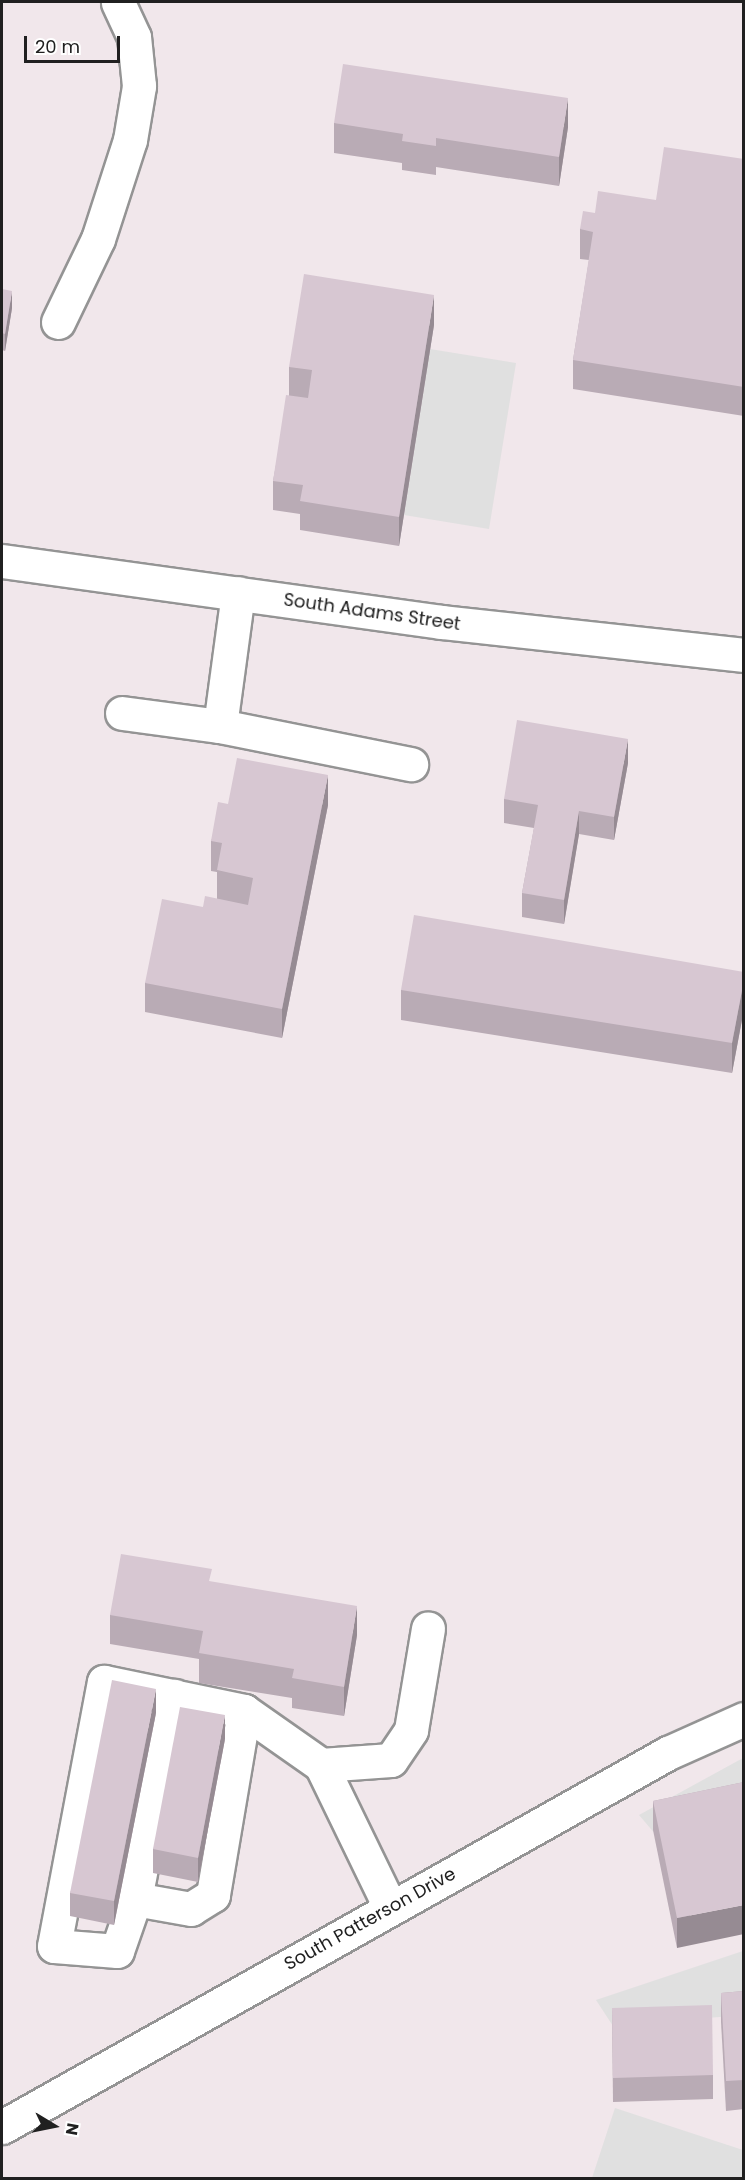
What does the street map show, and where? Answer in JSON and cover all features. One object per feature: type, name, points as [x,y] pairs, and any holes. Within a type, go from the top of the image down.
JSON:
[{"type":"street","points":[[58,322],[98,239],[130,140],[139,86],[134,37],[118,2]]},
{"type":"street","name":"South Adams Street","points":[[2,561],[238,593],[744,655]]},
{"type":"street","points":[[219,726],[238,593]]},
{"type":"street","points":[[122,713],[219,726],[411,764]]},
{"type":"street","points":[[321,1765],[391,1760],[411,1730],[428,1628]]},
{"type":"street","points":[[174,1696],[135,1899],[117,1951],[54,1946],[104,1682],[174,1696],[244,1711],[321,1765],[390,1907]]},
{"type":"street","points":[[135,1899],[191,1909],[213,1895],[244,1711]]},
{"type":"street","name":"South Patterson Drive","points":[[2,2127],[390,1907],[668,1753],[744,1719]]},
{"type":"shaded area","points":[[430,349],[516,363],[489,529],[404,515]]},
{"type":"shaded area","points":[[743,1758],[743,1818],[662,1842],[639,1815]]},
{"type":"shaded area","points":[[743,1951],[743,2015],[613,2026],[596,2000]]},
{"type":"shaded area","points":[[615,2108],[743,2150],[743,2178],[592,2178]]},
{"type":"building","points":[[343,64],[568,98],[559,157],[436,138],[436,146],[402,141],[403,134],[334,123]]},
{"type":"building","points":[[664,147],[744,159],[744,387],[573,360],[593,232],[580,229],[583,211],[595,213],[598,191],[656,200]]},
{"type":"building","points":[[304,274],[434,295],[399,517],[300,501],[303,485],[273,481],[286,395],[308,398],[312,370],[289,367]]},
{"type":"building","points":[[2,289],[12,291],[5,334],[2,333]]},
{"type":"building","points":[[517,720],[628,739],[614,817],[579,811],[564,900],[522,893],[538,805],[504,799]]},
{"type":"building","points":[[237,758],[328,775],[282,1009],[145,983],[162,899],[203,907],[205,896],[248,905],[253,878],[217,870],[222,843],[211,841],[218,802],[228,804]]},
{"type":"building","points":[[414,915],[744,972],[732,1043],[401,990]]},
{"type":"building","points":[[121,1554],[212,1569],[209,1581],[357,1606],[344,1687],[292,1678],[294,1669],[199,1653],[203,1631],[110,1615]]},
{"type":"building","points":[[112,1680],[156,1689],[114,1901],[70,1893]]},
{"type":"building","points":[[180,1707],[225,1715],[198,1858],[153,1849]]},
{"type":"building","points":[[744,1782],[744,1905],[677,1918],[653,1801]]},
{"type":"building","points":[[744,1991],[744,2080],[726,2081],[721,1993]]},
{"type":"building","points":[[712,2005],[713,2075],[613,2078],[612,2008]]}]
